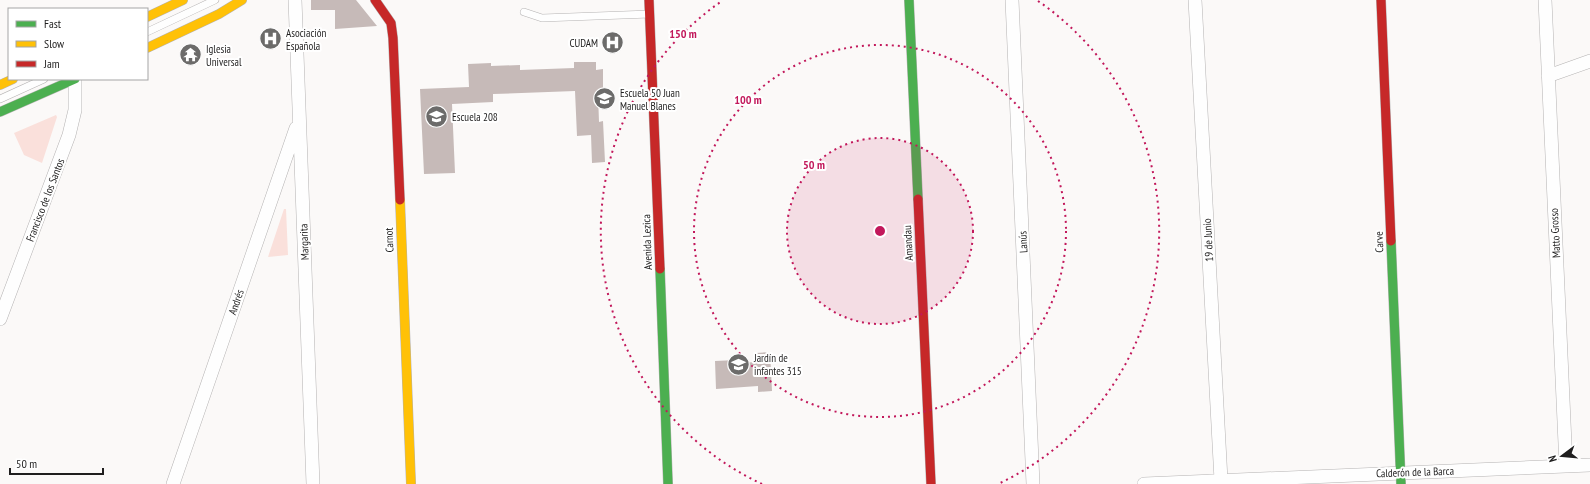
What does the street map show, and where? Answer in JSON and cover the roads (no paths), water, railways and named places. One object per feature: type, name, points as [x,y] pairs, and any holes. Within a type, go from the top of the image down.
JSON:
[{"type":"street","points":[[148,17],[183,0]]},
{"type":"street","points":[[148,48],[219,14],[242,0]]},
{"type":"street","name":"Margarita","points":[[295,0],[313,484]]},
{"type":"street","name":"Carnot","points":[[375,0],[390,23],[393,38],[411,484]]},
{"type":"street","name":"Avenida Lezica","points":[[650,0],[668,484]]},
{"type":"street","name":"Amandau","points":[[909,0],[930,484]]},
{"type":"street","name":"Lanús","points":[[1012,0],[1033,484]]},
{"type":"street","name":"19 de Junio","points":[[1195,0],[1221,480]]},
{"type":"street","name":"Carve","points":[[1381,0],[1400,478]]},
{"type":"street","name":"Matto Grosso","points":[[1545,0],[1566,466]]},
{"type":"street","points":[[1548,76],[1590,61]]},
{"type":"street","points":[[0,85],[11,80]]},
{"type":"street","points":[[0,112],[73,80]]},
{"type":"street","name":"Francisco de los Santos","points":[[0,319],[69,135],[75,110],[75,80]]},
{"type":"street","name":"Andrés","points":[[174,484],[299,120]]},
{"type":"street","name":"Calderón de la Barca","points":[[1144,484],[1221,480],[1400,478],[1590,465]]},
{"type":"lane","points":[[148,32],[215,0]]},
{"type":"lane","points":[[524,12],[542,18],[650,14]]},
{"type":"lane","points":[[0,99],[42,80]]},
{"type":"place","name":"Asociación Española","points":[[271,39]]},
{"type":"place","name":"CUDAM","points":[[613,43]]},
{"type":"place","name":"Iglesia Universal","points":[[190,55]]},
{"type":"place","name":"Escuela 50 Juan Manuel Blanes","points":[[605,99]]},
{"type":"place","name":"Escuela 208","points":[[436,117]]},
{"type":"place","name":"Jardín de infantes 315","points":[[738,364]]}]
